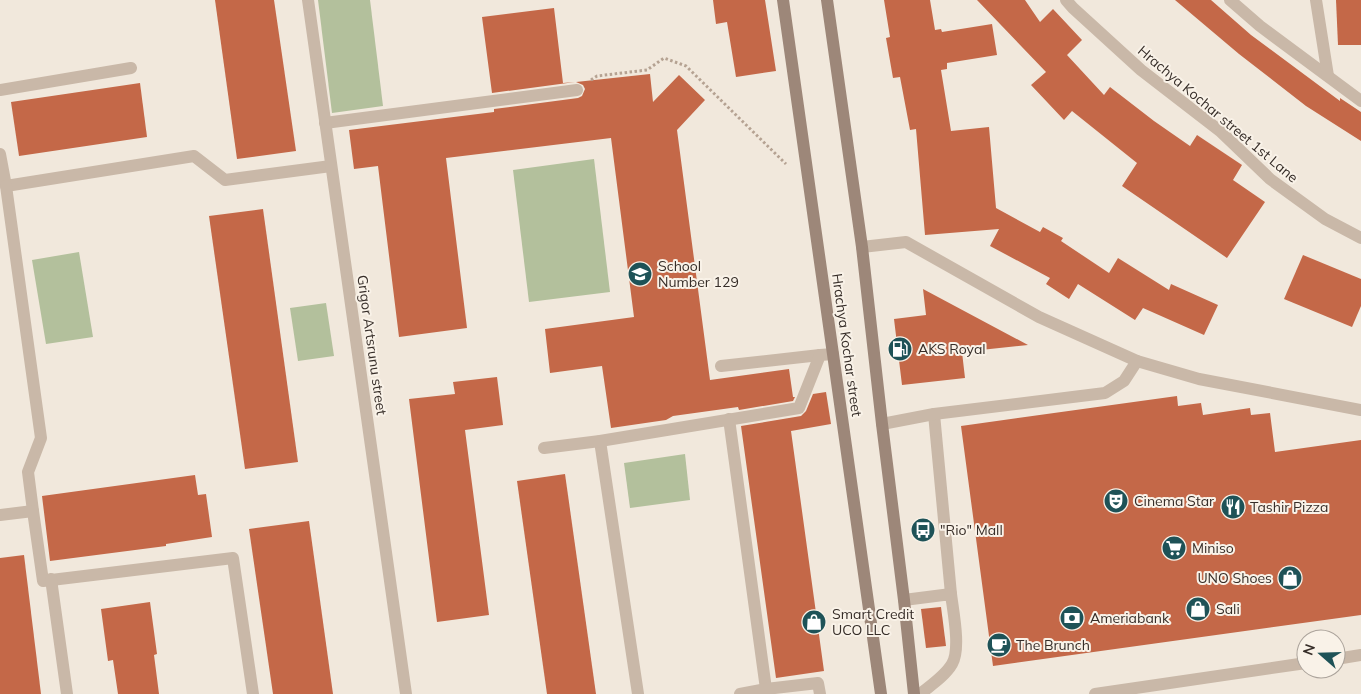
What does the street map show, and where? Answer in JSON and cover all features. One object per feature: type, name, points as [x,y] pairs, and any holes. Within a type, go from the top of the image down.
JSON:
[{"type":"main road","name":"Hrachya Kochar street","points":[[783,0],[827,354],[881,694]]},
{"type":"main road","name":"Hrachya Kochar street","points":[[827,0],[862,247],[914,694]]},
{"type":"street","name":"Grigor Artsrunu street","points":[[308,0],[406,694]]},
{"type":"street","name":"Hrachya Kochar street 1st Lane","points":[[1066,0],[1141,70],[1220,131],[1270,179],[1325,219],[1361,238]]},
{"type":"street","points":[[1230,0],[1260,26],[1361,102]]},
{"type":"street","points":[[1316,0],[1328,76]]},
{"type":"street","points":[[0,90],[131,68]]},
{"type":"street","points":[[325,123],[576,90]]},
{"type":"street","points":[[0,154],[40,438],[28,472],[43,581],[233,558],[253,694]]},
{"type":"street","points":[[6,186],[194,156],[225,180],[331,166]]},
{"type":"street","points":[[862,247],[906,242],[1040,317],[1137,361],[1199,379],[1361,410]]},
{"type":"street","points":[[721,366],[827,354]]},
{"type":"street","points":[[544,448],[798,408],[827,354]]},
{"type":"street","points":[[882,424],[934,414],[1105,393],[1124,381],[1137,361]]},
{"type":"street","points":[[920,694],[940,678],[953,663],[957,640],[934,414]]},
{"type":"street","points":[[730,419],[766,689]]},
{"type":"street","points":[[600,440],[638,694]]},
{"type":"street","points":[[0,515],[33,511]]},
{"type":"street","points":[[51,580],[67,694]]},
{"type":"street","points":[[904,600],[951,594]]},
{"type":"street","points":[[1346,657],[1361,655]]},
{"type":"street","points":[[1095,694],[1296,664]]},
{"type":"street","points":[[740,694],[818,683],[820,694]]},
{"type":"path","points":[[576,90],[597,76],[647,70],[664,58],[686,66],[787,165]]},
{"type":"green space","points":[[318,0],[370,0],[383,106],[332,113]]},
{"type":"green space","points":[[594,159],[610,292],[529,302],[513,170]]},
{"type":"green space","points":[[79,252],[93,337],[46,344],[32,260]]},
{"type":"green space","points":[[326,303],[334,356],[298,361],[290,308]]},
{"type":"green space","points":[[685,454],[690,500],[630,508],[624,463]]},
{"type":"building","points":[[215,0],[274,0],[296,151],[237,159]]},
{"type":"building","points":[[713,0],[765,0],[776,71],[736,77],[727,22],[716,24]]},
{"type":"building","points":[[884,0],[930,0],[935,30],[941,29],[942,32],[992,24],[997,55],[947,63],[947,69],[941,70],[951,131],[989,127],[996,208],[1040,232],[1043,227],[1063,238],[1061,241],[1109,273],[1118,258],[1169,290],[1171,284],[1218,305],[1204,335],[1143,308],[1135,320],[1078,284],[1069,299],[1046,284],[1050,278],[990,246],[999,229],[925,235],[916,129],[910,130],[900,77],[893,78],[886,38],[890,37]]},
{"type":"building","points":[[977,0],[1025,0],[1040,22],[1053,9],[1082,40],[1067,55],[1104,95],[1110,87],[1190,146],[1197,135],[1242,165],[1233,180],[1265,202],[1227,258],[1122,186],[1137,163],[1072,111],[1064,120],[1031,85],[1046,72]]},
{"type":"building","points":[[1175,0],[1211,0],[1251,35],[1340,101],[1340,98],[1361,112],[1361,141],[1306,106],[1239,54]]},
{"type":"building","points":[[1336,0],[1361,0],[1361,45],[1338,45]]},
{"type":"building","points":[[554,8],[563,83],[575,82],[492,93],[482,17]]},
{"type":"building","points":[[650,74],[653,102],[679,75],[705,100],[677,130],[710,380],[789,369],[793,397],[795,397],[793,401],[739,410],[738,407],[673,416],[666,420],[611,428],[602,366],[550,373],[545,329],[634,317],[611,138],[446,158],[467,328],[399,337],[378,166],[354,169],[349,130],[494,112],[494,109],[578,98],[582,96],[585,89],[583,85],[576,82]]},
{"type":"building","points":[[140,83],[147,137],[19,156],[11,102]]},
{"type":"building","points":[[263,209],[298,462],[245,469],[209,216]]},
{"type":"building","points":[[1303,255],[1361,279],[1361,306],[1352,327],[1284,299]]},
{"type":"building","points":[[923,289],[1028,345],[962,352],[965,378],[902,385],[894,319],[926,315]]},
{"type":"building","points":[[497,377],[503,425],[465,430],[489,615],[437,622],[409,399],[455,394],[453,382]]},
{"type":"building","points":[[826,392],[831,424],[791,431],[824,671],[776,678],[741,426],[801,416],[806,411],[813,394]]},
{"type":"building","points":[[1177,396],[1178,406],[1201,403],[1203,415],[1250,408],[1251,415],[1270,413],[1275,452],[1361,440],[1361,615],[993,666],[961,426]]},
{"type":"building","points":[[565,474],[596,694],[547,694],[517,481]]},
{"type":"building","points":[[195,475],[198,495],[206,494],[212,537],[166,544],[166,546],[50,561],[42,496]]},
{"type":"building","points":[[309,521],[333,694],[273,694],[249,529]]},
{"type":"building","points":[[24,555],[41,694],[0,694],[0,558]]},
{"type":"building","points":[[150,602],[157,654],[154,655],[159,694],[118,694],[113,660],[108,661],[101,609]]},
{"type":"building","points":[[941,607],[946,646],[926,648],[921,609]]},
{"type":"place","name":"School Number 129","points":[[640,274]]},
{"type":"place","name":"AKS Royal","points":[[900,349]]},
{"type":"place","name":"Cinema Star","points":[[1116,501]]},
{"type":"place","name":"Tashir Pizza","points":[[1233,507]]},
{"type":"place","name":"\"Rio\" Mall","points":[[923,530]]},
{"type":"place","name":"Miniso","points":[[1174,548]]},
{"type":"place","name":"UNO Shoes","points":[[1290,578]]},
{"type":"place","name":"Sali","points":[[1198,609]]},
{"type":"place","name":"Ameriabank","points":[[1072,618]]},
{"type":"place","name":"Smart Credit UCO LLC","points":[[814,622]]},
{"type":"place","name":"The Brunch","points":[[999,645]]}]
